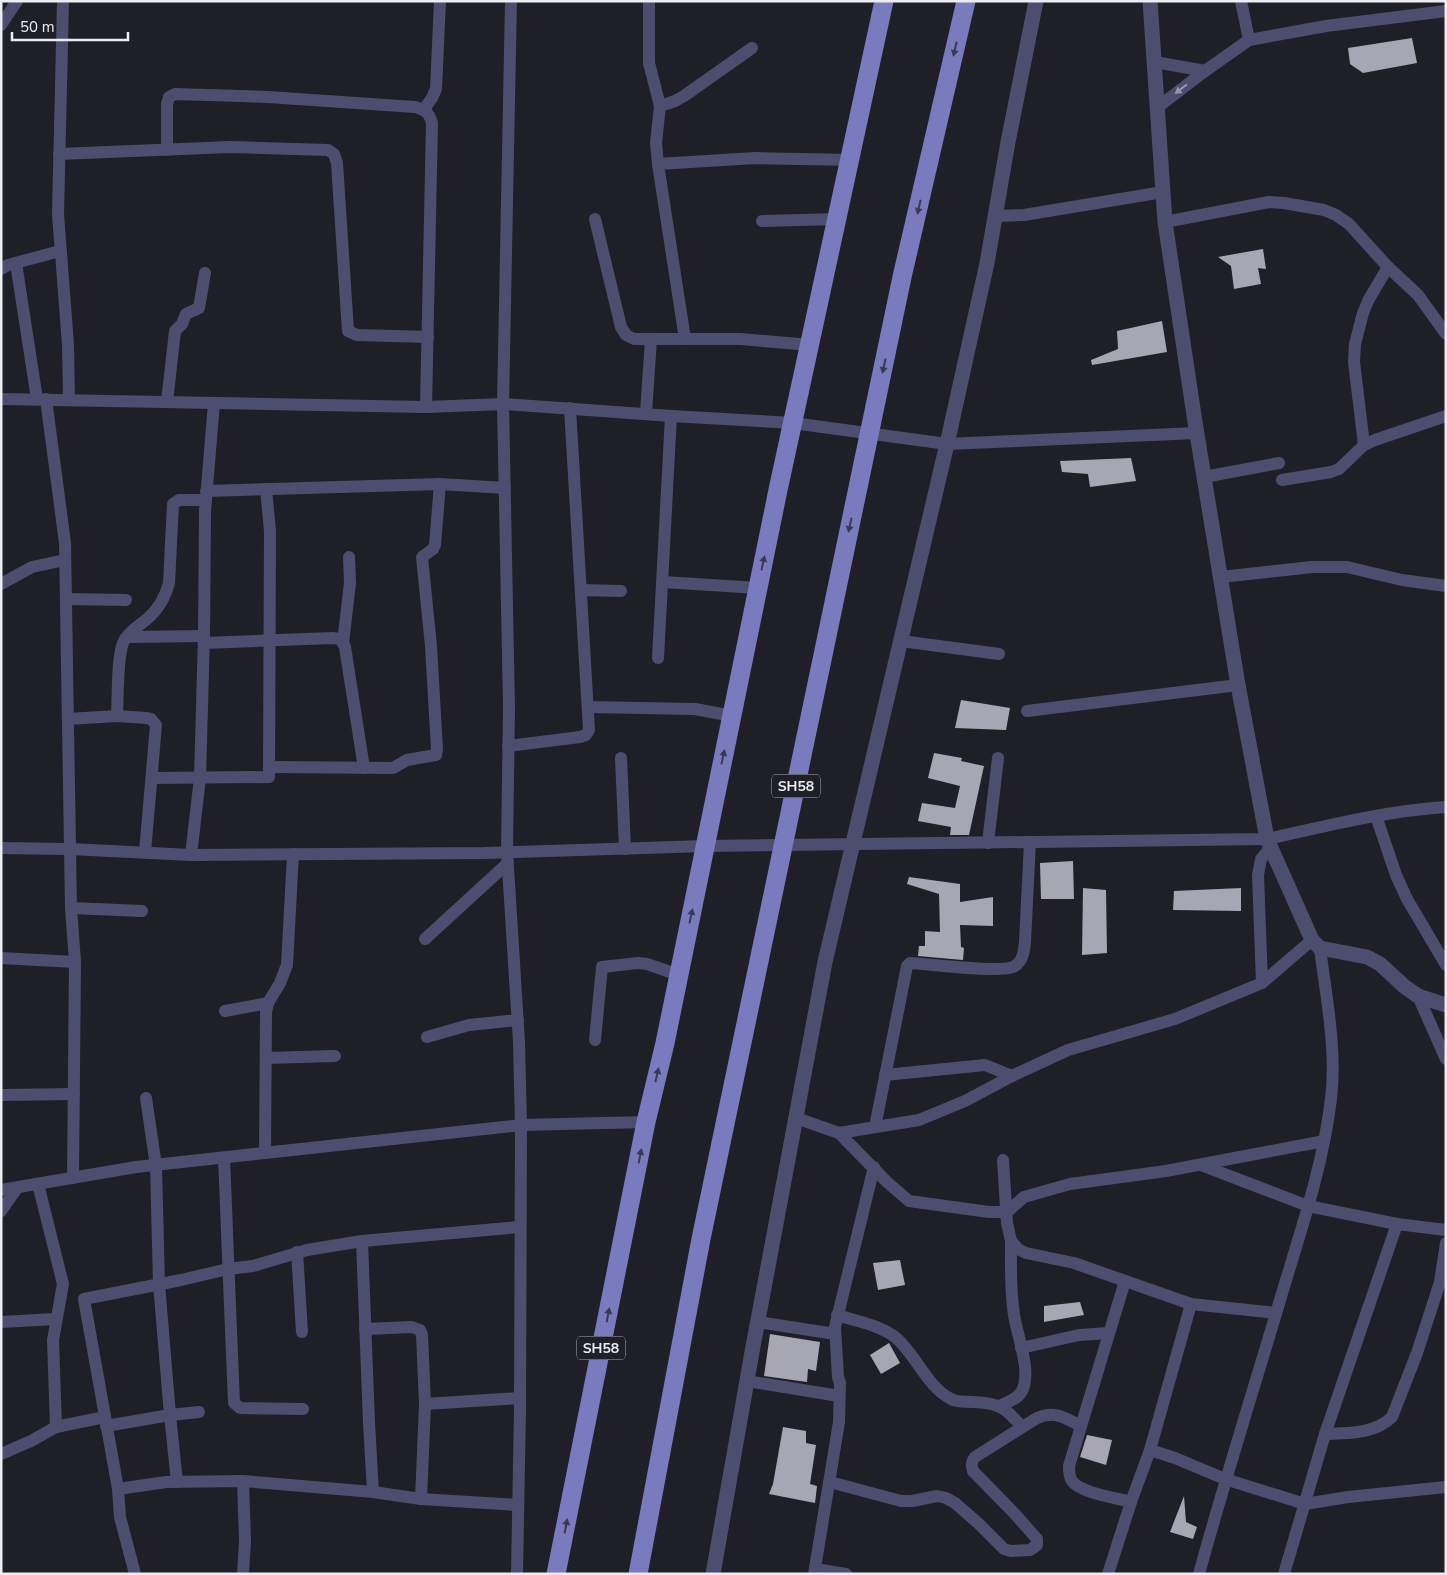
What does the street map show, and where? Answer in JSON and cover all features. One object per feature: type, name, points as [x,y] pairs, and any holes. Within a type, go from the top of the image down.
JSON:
[{"type":"main road","name":"SH58","points":[[556,1574],[646,1122],[884,1]]},
{"type":"main road","name":"SH58","points":[[638,1574],[701,1239],[904,268],[966,1]]},
{"type":"street","points":[[1,25],[17,1]]},
{"type":"street","points":[[63,1],[58,214],[68,345],[69,400]]},
{"type":"street","points":[[424,109],[436,89],[440,1]]},
{"type":"street","points":[[511,1],[504,404],[508,746],[507,857],[518,1020],[520,1125],[520,1398],[517,1574]]},
{"type":"street","points":[[648,1],[650,63],[660,106],[656,143],[658,164],[685,339]]},
{"type":"street","points":[[713,1574],[758,1322],[826,962],[947,444],[987,263],[1008,142],[1036,1]]},
{"type":"street","points":[[1150,1],[1165,222],[1238,685],[1268,843],[1316,944],[1331,1042],[1331,1098],[1324,1141],[1308,1206],[1225,1479],[1199,1574]]},
{"type":"street","points":[[1241,1],[1249,40]]},
{"type":"street","points":[[1158,107],[1249,40],[1326,26],[1446,11]]},
{"type":"street","points":[[660,106],[684,96],[752,48]]},
{"type":"street","points":[[1154,62],[1205,71]]},
{"type":"street","points":[[167,150],[167,104],[169,96],[175,94],[268,97],[415,107],[424,109],[430,114],[432,122],[426,407]]},
{"type":"street","points":[[59,154],[230,147],[328,150],[334,154],[337,163],[348,331],[357,335],[428,337]]},
{"type":"street","points":[[658,164],[755,158],[851,160]]},
{"type":"street","points":[[995,216],[1024,215],[1163,192]]},
{"type":"street","points":[[1165,222],[1268,202],[1324,210],[1336,215],[1349,224],[1388,267],[1418,294],[1446,334]]},
{"type":"street","points":[[762,221],[838,218]]},
{"type":"street","points":[[595,219],[621,327],[626,335],[634,338],[651,339],[740,339],[810,345]]},
{"type":"street","points":[[1,269],[8,265],[60,251]]},
{"type":"street","points":[[16,263],[42,399],[65,543],[71,908],[75,962],[73,1178]]},
{"type":"street","points":[[1364,445],[1354,362],[1355,344],[1366,306],[1388,267]]},
{"type":"street","points":[[167,402],[175,331],[182,324],[186,314],[197,310],[200,306],[204,273]]},
{"type":"street","points":[[646,413],[651,339]]},
{"type":"street","points":[[1,399],[426,407],[504,404],[793,423],[947,444],[1197,433]]},
{"type":"street","points":[[191,855],[200,778],[206,496],[214,403]]},
{"type":"street","points":[[508,746],[584,736],[589,730],[570,408]]},
{"type":"street","points":[[658,658],[671,416]]},
{"type":"street","points":[[1282,480],[1340,469],[1364,445],[1446,416]]},
{"type":"street","points":[[1204,477],[1279,463]]},
{"type":"street","points":[[116,716],[120,653],[123,643],[126,637],[156,610],[166,594],[169,584],[173,504],[180,500],[266,489],[440,484],[505,488]]},
{"type":"street","points":[[269,767],[393,768],[407,760],[434,756],[436,753],[432,646],[422,557],[433,549],[435,545],[440,484]]},
{"type":"street","points":[[152,778],[269,777],[270,531],[266,489]]},
{"type":"street","points":[[349,556],[350,583],[343,642],[364,768]]},
{"type":"street","points":[[1,584],[32,568],[65,560]]},
{"type":"street","points":[[1221,577],[1312,567],[1347,567],[1402,580],[1446,586]]},
{"type":"street","points":[[663,582],[758,588]]},
{"type":"street","points":[[581,590],[621,591]]},
{"type":"street","points":[[66,599],[126,600]]},
{"type":"street","points":[[126,637],[270,641],[337,638],[343,642]]},
{"type":"street","points":[[901,641],[999,654]]},
{"type":"street","points":[[1027,712],[1238,685]]},
{"type":"street","points":[[588,707],[695,709],[732,716]]},
{"type":"street","points":[[68,719],[116,716],[146,718],[151,719],[156,725],[145,852]]},
{"type":"street","points":[[621,758],[625,849]]},
{"type":"street","points":[[988,843],[998,758]]},
{"type":"street","points":[[1,848],[70,849],[191,855],[293,854],[507,857],[705,846],[1030,842],[1268,843],[1341,822],[1422,808],[1446,807]]},
{"type":"street","points":[[1376,816],[1406,899],[1446,965]]},
{"type":"street","points":[[875,1127],[908,964],[999,969],[1014,966],[1020,961],[1024,954],[1030,842]]},
{"type":"street","points":[[1262,983],[1258,875],[1261,859],[1268,843]]},
{"type":"street","points":[[265,1154],[266,1012],[268,1003],[280,983],[287,965],[293,854]]},
{"type":"street","points":[[425,938],[507,857]]},
{"type":"street","points":[[71,908],[142,911]]},
{"type":"street","points":[[839,1133],[919,1120],[965,1101],[1012,1076],[1068,1050],[1175,1019],[1262,983],[1316,944]]},
{"type":"street","points":[[1316,944],[1367,957],[1380,964],[1405,988],[1418,996],[1446,1005]]},
{"type":"street","points":[[1,958],[75,962]]},
{"type":"street","points":[[595,1040],[602,967],[638,963],[647,964],[678,975]]},
{"type":"street","points":[[1418,996],[1446,1058]]},
{"type":"street","points":[[226,1011],[268,1003]]},
{"type":"street","points":[[428,1037],[469,1025],[518,1020]]},
{"type":"street","points":[[266,1058],[335,1056]]},
{"type":"street","points":[[885,1075],[985,1065],[1012,1076]]},
{"type":"street","points":[[1,1096],[74,1094]]},
{"type":"street","points":[[146,1098],[156,1166],[159,1284],[176,1482]]},
{"type":"street","points":[[796,1118],[839,1133],[887,1182],[910,1201],[972,1211],[1007,1212],[1024,1197],[1070,1184],[1166,1171],[1324,1141]]},
{"type":"street","points":[[1,1190],[136,1168],[520,1125],[646,1122]]},
{"type":"street","points":[[224,1158],[234,1403],[240,1408],[303,1409]]},
{"type":"street","points":[[1000,1406],[1014,1399],[1023,1390],[1024,1370],[1014,1315],[1012,1241],[1007,1223],[1003,1160]]},
{"type":"street","points":[[1200,1165],[1308,1206],[1396,1224],[1446,1230]]},
{"type":"street","points":[[846,1574],[815,1571],[839,1422],[834,1327],[874,1167]]},
{"type":"street","points":[[38,1184],[62,1284],[52,1355],[56,1427]]},
{"type":"street","points":[[1,1211],[17,1188]]},
{"type":"street","points":[[1284,1574],[1325,1434],[1396,1224]]},
{"type":"street","points":[[135,1574],[120,1517],[118,1489],[84,1299],[228,1269],[253,1266],[297,1252],[362,1241],[520,1227]]},
{"type":"street","points":[[362,1241],[373,1492]]},
{"type":"street","points":[[1012,1241],[1018,1249],[1026,1253],[1074,1264],[1191,1304],[1276,1314]]},
{"type":"street","points":[[1325,1434],[1358,1432],[1378,1428],[1386,1424],[1392,1417],[1417,1353],[1440,1282],[1446,1242]]},
{"type":"street","points":[[297,1252],[302,1332]]},
{"type":"street","points":[[1125,1281],[1069,1466],[1070,1477],[1073,1483],[1090,1491],[1131,1502]]},
{"type":"street","points":[[1108,1574],[1150,1450],[1191,1304]]},
{"type":"street","points":[[837,1315],[894,1336],[913,1356],[942,1394],[953,1400],[1000,1406],[1011,1414],[1022,1427]]},
{"type":"street","points":[[1,1322],[56,1319]]},
{"type":"street","points":[[758,1322],[835,1334]]},
{"type":"street","points":[[366,1329],[412,1327],[420,1330],[422,1335],[425,1404],[420,1499]]},
{"type":"street","points":[[1021,1348],[1078,1335],[1110,1333]]},
{"type":"street","points":[[747,1382],[839,1396]]},
{"type":"street","points":[[425,1404],[520,1398]]},
{"type":"street","points":[[1,1454],[56,1427],[199,1412]]},
{"type":"street","points":[[830,1482],[900,1501],[912,1501],[938,1496],[946,1498],[955,1503],[979,1524],[1004,1549],[1008,1551],[1030,1550],[1037,1545],[1037,1539],[1019,1517],[973,1471],[971,1466],[975,1457],[1037,1418],[1052,1414],[1081,1426]]},
{"type":"street","points":[[1150,1450],[1175,1458],[1225,1479],[1305,1504],[1446,1486]]},
{"type":"street","points":[[118,1489],[176,1482],[243,1481],[373,1492],[420,1499],[518,1505]]},
{"type":"street","points":[[243,1481],[245,1541],[243,1574]]},
{"type":"building","points":[[1412,38],[1417,63],[1363,73],[1350,64],[1348,48]]},
{"type":"building","points":[[1263,249],[1266,269],[1258,268],[1261,284],[1234,289],[1231,266],[1218,257]]},
{"type":"building","points":[[1162,321],[1167,352],[1092,365],[1091,360],[1118,349],[1117,331]]},
{"type":"building","points":[[1131,458],[1136,481],[1090,487],[1088,474],[1062,472],[1060,461]]},
{"type":"building","points":[[961,700],[1010,708],[1006,730],[955,728]]},
{"type":"building","points":[[934,753],[962,758],[961,761],[984,766],[969,835],[950,835],[951,827],[918,821],[922,803],[955,808],[960,786],[928,778]]},
{"type":"building","points":[[1073,861],[1074,899],[1041,899],[1040,863]]},
{"type":"building","points":[[909,877],[960,884],[960,902],[993,897],[993,926],[960,925],[961,947],[964,948],[963,960],[918,956],[919,946],[925,946],[925,931],[940,932],[939,894],[907,884]]},
{"type":"building","points":[[1083,888],[1106,890],[1107,953],[1082,955]]},
{"type":"building","points":[[1241,888],[1241,911],[1173,910],[1174,891]]},
{"type":"building","points":[[900,1260],[905,1285],[878,1290],[873,1263]]},
{"type":"building","points":[[1080,1302],[1084,1315],[1044,1322],[1044,1306]]},
{"type":"building","points":[[770,1334],[820,1342],[816,1371],[808,1369],[807,1382],[764,1376]]},
{"type":"building","points":[[889,1343],[900,1363],[881,1374],[870,1355]]},
{"type":"building","points":[[783,1427],[806,1431],[806,1443],[816,1445],[810,1484],[817,1486],[815,1503],[769,1494],[773,1484]]},
{"type":"building","points":[[1087,1435],[1112,1440],[1106,1465],[1080,1457]]},
{"type":"building","points":[[1184,1496],[1186,1522],[1197,1527],[1193,1539],[1170,1532]]}]
